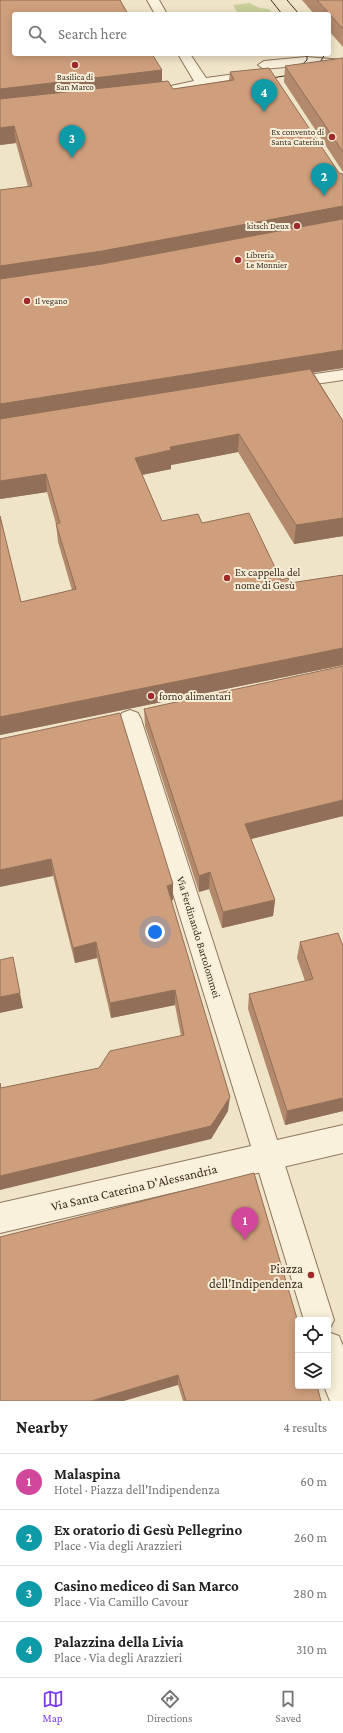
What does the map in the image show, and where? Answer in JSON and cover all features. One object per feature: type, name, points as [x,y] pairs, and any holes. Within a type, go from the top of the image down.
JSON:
[{"type":"street","points":[[153,0],[160,12]]},
{"type":"street","points":[[185,56],[202,83]]},
{"type":"street","points":[[194,72],[269,73],[306,61],[343,64]]},
{"type":"street","points":[[150,93],[181,89],[202,83],[269,73],[343,67]]},
{"type":"street","points":[[268,386],[343,375]]},
{"type":"street","name":"Via Ferdinando Bartolommei","points":[[132,718],[268,1156]]},
{"type":"street","points":[[318,1317],[268,1156],[343,1139]]},
{"type":"street","name":"Via Santa Caterina D'Alessandria","points":[[0,1218],[268,1156]]},
{"type":"street","points":[[330,1353],[343,1395]]},
{"type":"green space","points":[[249,3],[260,8],[269,9],[271,12],[237,12],[233,5]]},
{"type":"building","points":[[0,0],[120,0],[127,12],[12,12],[12,56],[153,56],[162,70],[0,89]]},
{"type":"building","points":[[317,0],[343,0],[343,29],[331,16],[331,12],[328,12]]},
{"type":"building","name":"Ex convento di Santa Caterina","points":[[343,58],[343,152],[285,66]]},
{"type":"building","points":[[269,68],[339,173],[343,174],[343,206],[102,251],[0,266],[0,190],[32,186],[14,126],[0,128],[0,99],[168,81],[173,89],[234,80],[230,72]]},
{"type":"building","points":[[343,219],[343,350],[0,404],[0,279],[102,264]]},
{"type":"building","points":[[310,369],[343,421],[343,518],[296,525],[239,434],[170,447],[171,450],[135,458],[162,521],[198,514],[202,523],[249,513],[281,580],[288,578],[290,583],[343,575],[343,648],[0,717],[0,516],[21,602],[76,589],[56,524],[60,523],[46,474],[0,481],[0,419]]},
{"type":"building","points":[[343,666],[343,800],[245,824],[275,900],[223,912],[210,872],[199,876],[144,709]]},
{"type":"building","points":[[120,713],[173,884],[167,886],[230,1097],[211,1126],[0,1176],[0,1083],[1,1088],[99,1068],[110,1051],[184,1035],[175,990],[110,1003],[96,942],[73,948],[51,859],[0,870],[0,739]]},
{"type":"building","points":[[338,933],[343,946],[343,1098],[287,1111],[249,994],[313,979],[300,942]]},
{"type":"building","points":[[13,957],[20,993],[0,997],[0,960]]},
{"type":"building","points":[[254,1173],[297,1317],[295,1317],[295,1389],[318,1389],[321,1401],[186,1401],[178,1375],[91,1401],[0,1401],[0,1237]]},
{"type":"tram line","points":[[271,0],[280,12]]},
{"type":"tram line","points":[[287,0],[297,12]]},
{"type":"tram line","points":[[295,71],[307,60],[307,56]]},
{"type":"tram line","points":[[313,68],[319,64],[324,56]]},
{"type":"tram line","points":[[266,79],[296,74]]},
{"type":"place","name":"Basilica di San Marco","points":[[75,65]]},
{"type":"place","name":"Palazzina della Livia","points":[[264,112]]},
{"type":"place","name":"Ex convento di Santa Caterina","points":[[332,137]]},
{"type":"place","name":"Casino mediceo di San Marco","points":[[72,158]]},
{"type":"place","name":"Ex oratorio di Gesù Pellegrino","points":[[324,196]]},
{"type":"place","name":"kitsch Deux","points":[[297,226]]},
{"type":"place","name":"Libreria Le Monnier","points":[[238,260]]},
{"type":"place","name":"Il vegano","points":[[27,301]]},
{"type":"place","name":"Ex cappella del nome di Gesù","points":[[227,578]]},
{"type":"place","name":"forno alimentari","points":[[151,696]]},
{"type":"place","name":"Malaspina","points":[[245,1240]]},
{"type":"place","name":"Piazza dell'Indipendenza","points":[[311,1275]]}]
